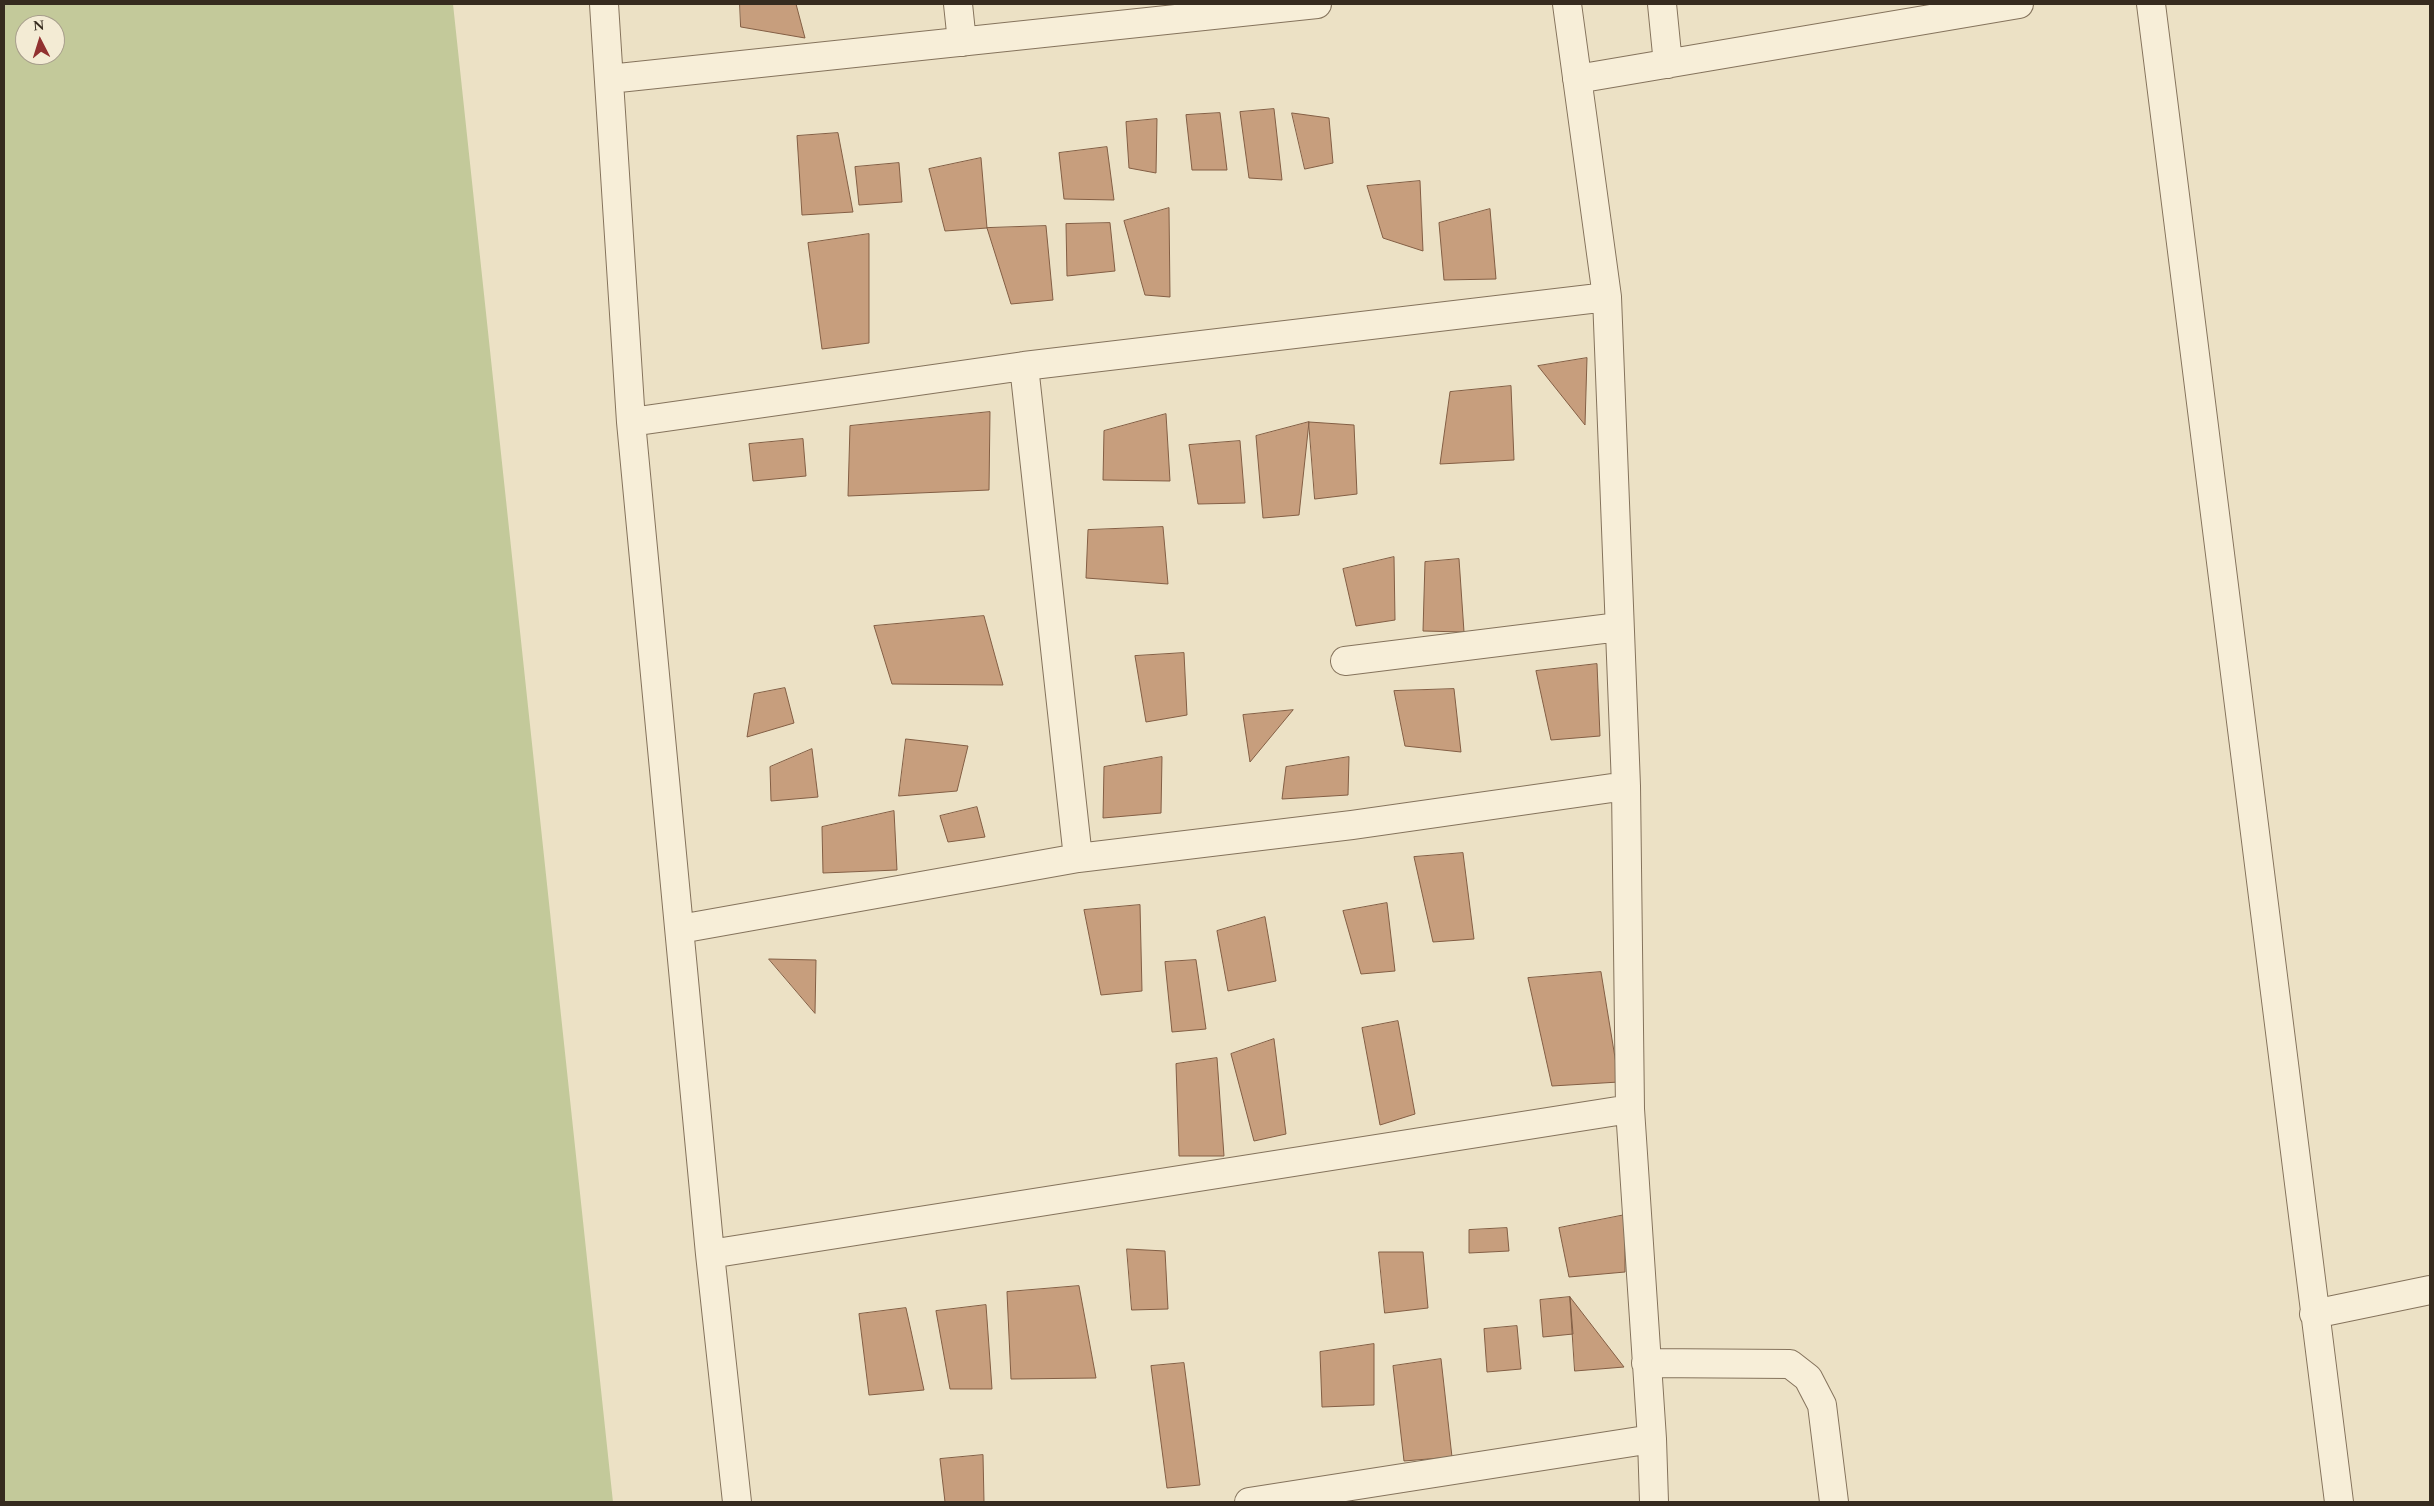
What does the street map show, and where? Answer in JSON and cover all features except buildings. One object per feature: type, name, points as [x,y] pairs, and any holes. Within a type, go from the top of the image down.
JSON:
[{"type":"street","points":[[604,4],[631,422],[710,1254],[737,1502]]},
{"type":"street","points":[[958,4],[962,42]]},
{"type":"street","points":[[609,79],[1317,4]]},
{"type":"street","points":[[1567,4],[1607,297],[1626,786],[1630,1109],[1652,1439],[1654,1502]]},
{"type":"street","points":[[1662,4],[1668,64]]},
{"type":"street","points":[[1578,79],[2019,4]]},
{"type":"street","points":[[2151,4],[2338,1502]]},
{"type":"street","points":[[631,422],[1024,366],[1607,297]]},
{"type":"street","points":[[1024,366],[1078,858]]},
{"type":"street","points":[[1345,661],[1619,627]]},
{"type":"street","points":[[680,929],[1078,858],[1352,825],[1626,786]]},
{"type":"street","points":[[710,1254],[1630,1109]]},
{"type":"street","points":[[2314,1314],[2430,1290]]},
{"type":"street","points":[[1646,1363],[1790,1364],[1808,1378],[1822,1405],[1834,1502]]},
{"type":"street","points":[[1249,1502],[1652,1439]]},
{"type":"green space","points":[[4,4],[453,4],[613,1502],[4,1502]]}]
